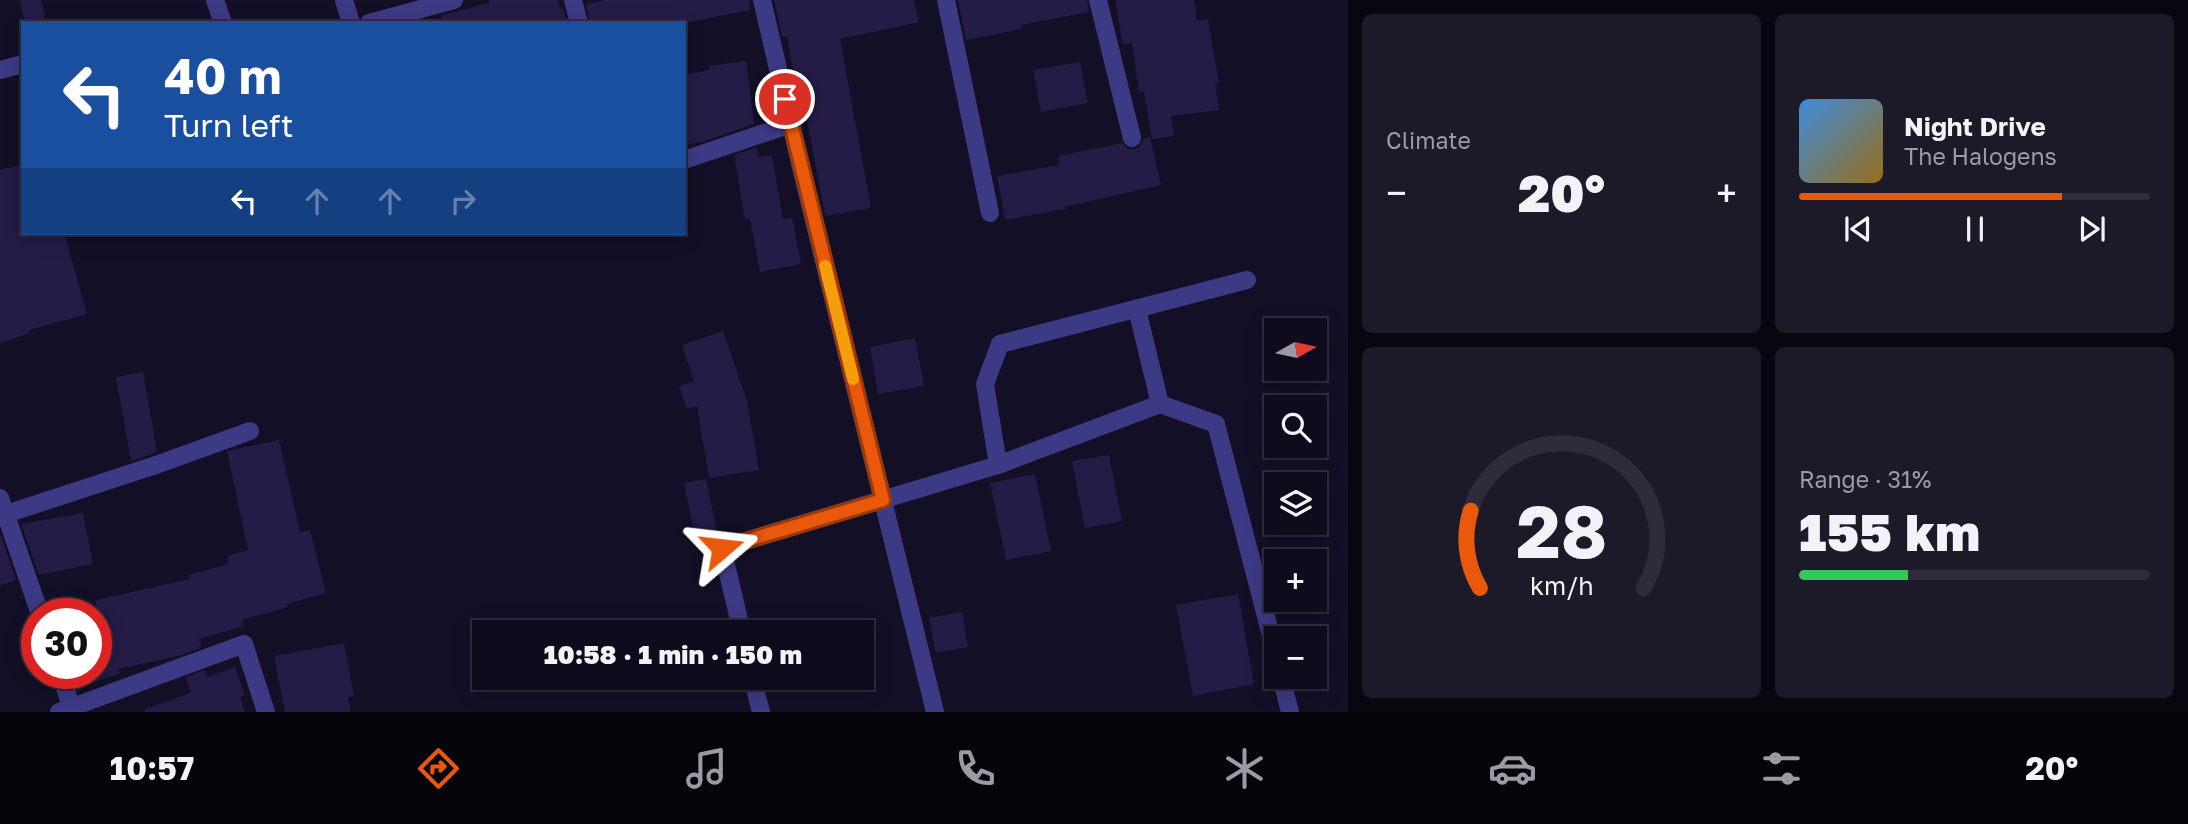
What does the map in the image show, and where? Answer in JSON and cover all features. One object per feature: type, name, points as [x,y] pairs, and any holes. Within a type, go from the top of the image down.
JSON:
[{"type":"street","points":[[215,0],[218,21]]},
{"type":"street","points":[[344,0],[350,21]]},
{"type":"street","points":[[376,21],[454,0]]},
{"type":"street","points":[[573,0],[578,21]]},
{"type":"street","points":[[762,0],[936,712]]},
{"type":"street","points":[[946,0],[990,213]]},
{"type":"street","points":[[1098,0],[1132,138]]},
{"type":"street","points":[[0,69],[21,64]]},
{"type":"street","points":[[686,159],[791,124]]},
{"type":"street","points":[[998,465],[985,384],[1000,344],[1247,280]]},
{"type":"street","points":[[1137,309],[1160,404]]},
{"type":"street","points":[[739,620],[722,548],[998,465],[1160,404],[1216,424],[1268,626]]},
{"type":"street","points":[[35,598],[3,506],[156,465],[250,431]]},
{"type":"street","points":[[62,689],[65,710],[244,644],[266,712]]},
{"type":"street","points":[[1285,689],[1290,712]]},
{"type":"street","points":[[755,690],[761,712]]},
{"type":"building","points":[[20,0],[41,0],[46,21],[25,21]]},
{"type":"building","points":[[489,0],[558,0],[566,21],[441,21],[441,15],[489,3]]},
{"type":"building","points":[[605,0],[749,0],[750,10],[686,23],[590,21],[586,4]]},
{"type":"building","points":[[774,0],[914,0],[919,22],[840,39],[871,208],[825,216],[800,81],[795,82],[787,36],[782,37]]},
{"type":"building","points":[[958,0],[1087,0],[1089,12],[1021,25],[1022,29],[966,40]]},
{"type":"building","points":[[1115,0],[1194,0],[1197,20],[1208,19],[1219,83],[1215,84],[1219,110],[1171,116],[1174,136],[1152,139],[1144,91],[1139,92],[1132,43],[1123,44]]},
{"type":"building","points":[[746,61],[754,124],[702,142],[686,145],[686,75],[709,70],[709,66]]},
{"type":"building","points":[[1080,62],[1088,103],[1041,112],[1033,70]]},
{"type":"building","points":[[1150,137],[1161,185],[1065,209],[1005,220],[997,176],[1059,165],[1058,156],[1122,143],[1128,149],[1135,149],[1143,139]]},
{"type":"building","points":[[757,147],[758,157],[772,155],[783,219],[792,218],[801,264],[760,272],[750,219],[745,220],[734,155]]},
{"type":"building","points":[[21,165],[21,235],[65,235],[87,314],[29,330],[30,333],[0,343],[0,170]]},
{"type":"building","points":[[723,331],[747,401],[759,470],[709,478],[697,406],[687,409],[679,386],[694,381],[682,345]]},
{"type":"building","points":[[915,338],[924,386],[878,394],[870,347]]},
{"type":"building","points":[[143,372],[157,452],[131,461],[116,377]]},
{"type":"building","points":[[279,440],[300,532],[310,530],[326,593],[242,620],[244,626],[199,639],[201,648],[178,656],[118,669],[120,674],[112,676],[112,598],[105,598],[190,579],[189,575],[229,564],[227,556],[248,550],[227,451]]},
{"type":"building","points":[[1109,455],[1122,521],[1085,528],[1072,461]]},
{"type":"building","points":[[1035,474],[1051,551],[1006,560],[990,483]]},
{"type":"building","points":[[706,479],[717,532],[695,537],[684,483]]},
{"type":"building","points":[[83,513],[93,564],[39,575],[21,524]]},
{"type":"building","points":[[0,533],[16,580],[0,586]]},
{"type":"building","points":[[1238,594],[1254,684],[1193,696],[1176,605]]},
{"type":"building","points":[[962,612],[968,647],[936,653],[929,618]]},
{"type":"building","points":[[344,643],[354,696],[348,697],[351,712],[285,712],[274,656]]},
{"type":"building","points":[[235,667],[245,695],[240,697],[245,712],[145,712],[145,709],[191,693],[186,677],[205,670],[207,677]]},
{"type":"slow traffic","points":[[825,266],[853,379]]},
{"type":"route","points":[[722,548],[883,500],[785,99]]}]
